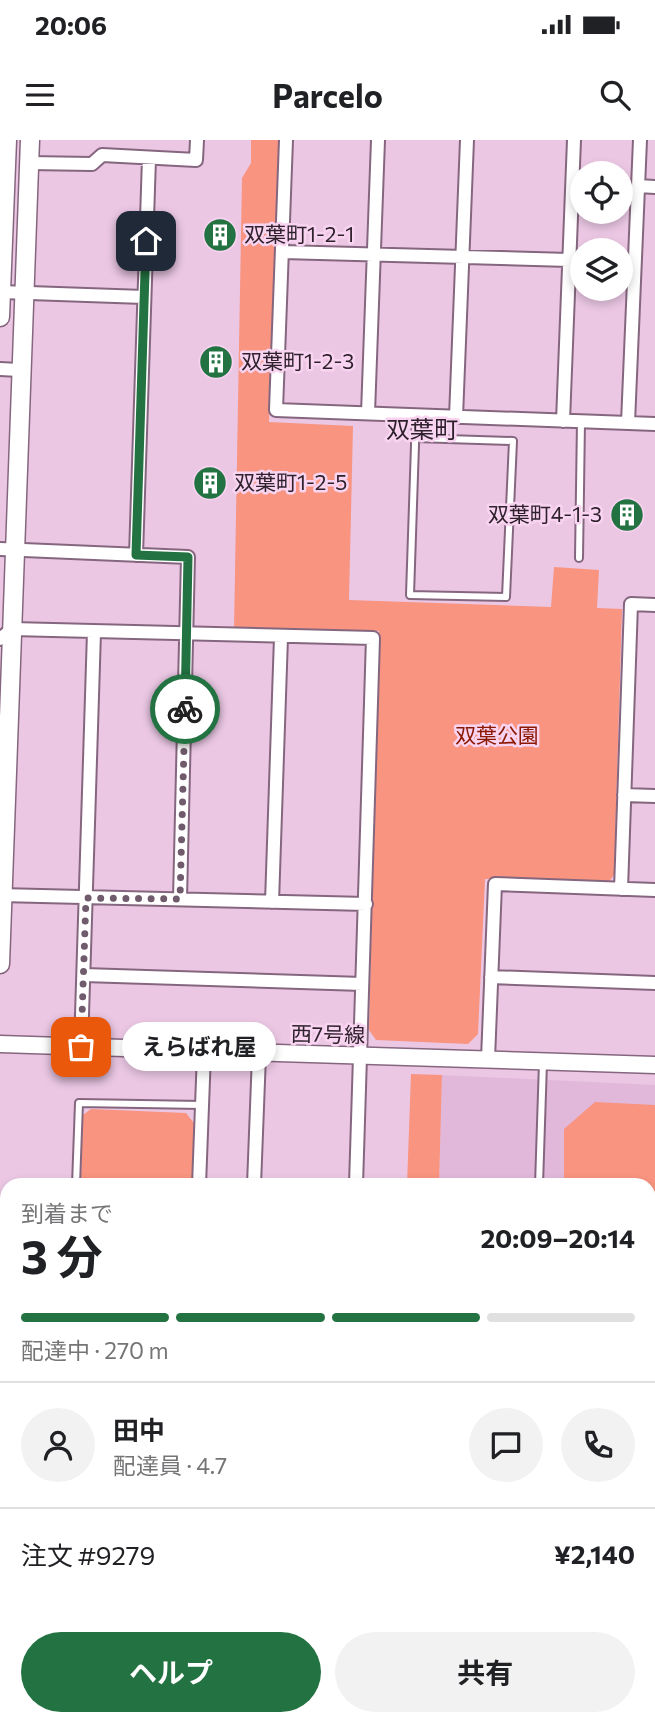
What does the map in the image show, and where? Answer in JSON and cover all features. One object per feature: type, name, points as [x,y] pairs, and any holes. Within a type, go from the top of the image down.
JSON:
[{"type":"main road","points":[[0,317],[6,140]]},
{"type":"main road","points":[[0,964],[8,549],[30,140]]},
{"type":"street","points":[[29,163],[92,164],[102,155],[103,140]]},
{"type":"street","points":[[102,155],[196,160],[197,140]]},
{"type":"street","points":[[286,140],[276,411],[655,424]]},
{"type":"street","points":[[368,413],[378,140]]},
{"type":"street","points":[[456,417],[467,140]]},
{"type":"street","points":[[563,421],[574,140]]},
{"type":"street","points":[[628,423],[640,140]]},
{"type":"street","points":[[136,555],[149,158]]},
{"type":"street","points":[[638,186],[655,187]]},
{"type":"street","points":[[283,252],[569,260]]},
{"type":"street","points":[[1,292],[145,297]]},
{"type":"street","points":[[0,369],[19,370]]},
{"type":"street","points":[[8,549],[188,557],[180,899]]},
{"type":"street","points":[[621,889],[631,604],[655,605]]},
{"type":"street","points":[[6,634],[94,632],[373,638],[356,1178]]},
{"type":"street","points":[[81,1047],[94,632]]},
{"type":"street","points":[[272,902],[281,637]]},
{"type":"street","points":[[624,795],[655,796]]},
{"type":"street","points":[[488,1059],[495,884],[655,890]]},
{"type":"street","points":[[1,895],[366,904]]},
{"type":"street","points":[[84,975],[362,984]]},
{"type":"street","points":[[491,978],[655,983]]},
{"type":"street","name":"西7号線","points":[[0,1044],[259,1055],[655,1065]]},
{"type":"street","points":[[200,1178],[204,1053]]},
{"type":"street","points":[[254,1178],[259,1055]]},
{"type":"lane","points":[[415,438],[513,441],[506,597],[410,595],[415,438],[416,415]]},
{"type":"lane","points":[[579,558],[581,421]]},
{"type":"lane","points":[[539,1178],[543,1062]]},
{"type":"lane","points":[[76,1178],[79,1103],[202,1105]]},
{"type":"shaded area","points":[[442,1075],[655,1085],[655,1178],[439,1178]]},
{"type":"green space","name":"双葉公園","points":[[251,140],[279,140],[269,422],[353,426],[349,600],[551,607],[554,567],[599,570],[597,608],[622,609],[614,875],[609,882],[485,879],[478,1034],[468,1044],[376,1040],[369,1030],[379,631],[234,629],[242,178],[251,163]]},
{"type":"green space","points":[[411,1074],[442,1075],[439,1178],[407,1178]]},
{"type":"green space","points":[[595,1102],[655,1105],[655,1178],[564,1178],[564,1129]]},
{"type":"green space","points":[[91,1109],[186,1113],[194,1123],[192,1178],[82,1178],[83,1115]]},
{"type":"way so far","points":[[81,1047],[86,898],[180,899],[185,709]]},
{"type":"place","name":"双葉町1-2-1","points":[[220,235]]},
{"type":"place","name":"双葉町1-2-3","points":[[216,362]]},
{"type":"place","name":"双葉町1-2-5","points":[[210,483]]},
{"type":"place","name":"双葉町4-1-3","points":[[627,515]]},
{"type":"place","name":"えらばれ屋","points":[[81,1047]]},
{"type":"district","name":"双葉町","points":[[422,430]]},
{"type":"route","points":[[146,241],[136,555],[188,557],[185,709]]}]
